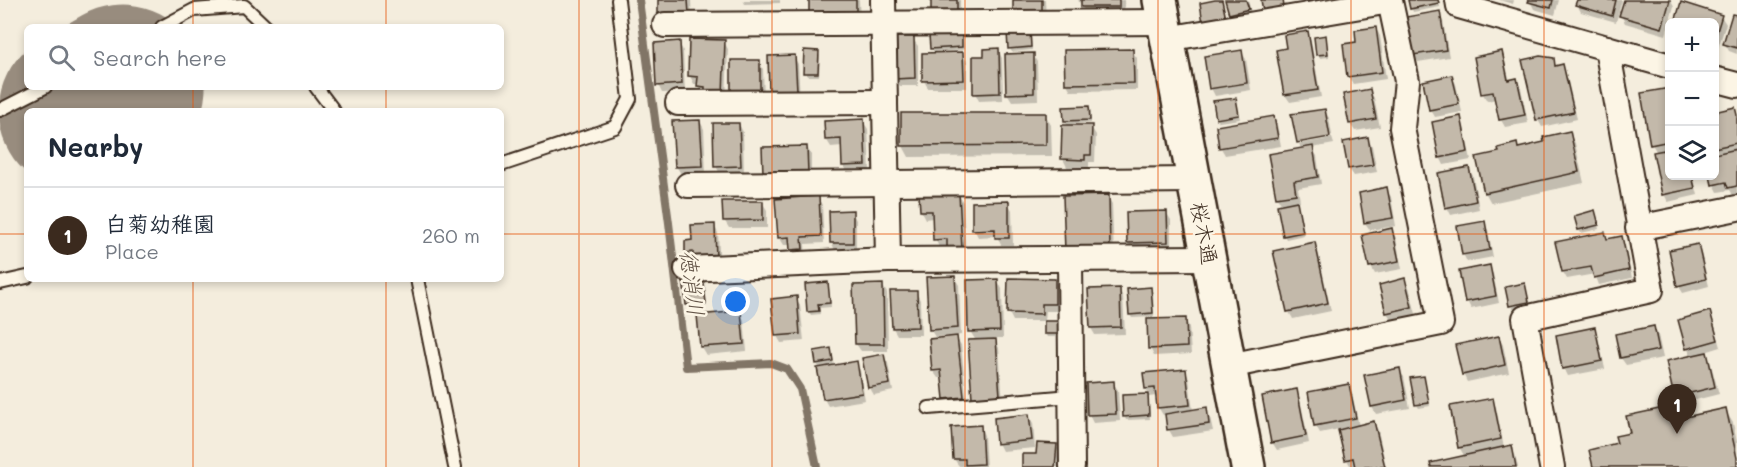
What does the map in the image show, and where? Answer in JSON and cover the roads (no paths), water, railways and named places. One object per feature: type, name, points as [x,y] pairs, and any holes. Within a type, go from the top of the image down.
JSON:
[{"type":"street","points":[[883,0],[888,260]]},
{"type":"street","points":[[1458,0],[1459,6],[1665,65]]},
{"type":"street","points":[[665,25],[1164,20],[1390,1],[1407,81],[1401,128],[1442,323],[1229,366]]},
{"type":"street","name":"桜木通","points":[[1164,20],[1248,467]]},
{"type":"street","points":[[1552,467],[1525,318],[1651,290],[1607,48]]},
{"type":"street","points":[[1719,80],[1737,85]]},
{"type":"street","points":[[678,104],[885,102]]},
{"type":"street","points":[[688,185],[1194,180]]},
{"type":"street","points":[[1638,228],[1737,208]]},
{"type":"street","points":[[687,269],[888,260],[1210,258]]},
{"type":"street","points":[[1070,260],[1072,467]]},
{"type":"lane","points":[[504,164],[615,127],[630,99],[618,0]]},
{"type":"lane","points":[[168,24],[194,10],[244,6],[263,24]]},
{"type":"lane","points":[[0,110],[39,90]]},
{"type":"lane","points":[[318,90],[332,108]]},
{"type":"lane","points":[[0,282],[24,278]]},
{"type":"lane","points":[[418,282],[455,467]]},
{"type":"lane","points":[[929,408],[1071,396]]},
{"type":"waterway","name":"徳消川","points":[[639,0],[686,367],[771,363],[787,369],[800,389],[817,467]]},
{"type":"place","name":"白菊幼稚園","points":[[1677,434]]}]
